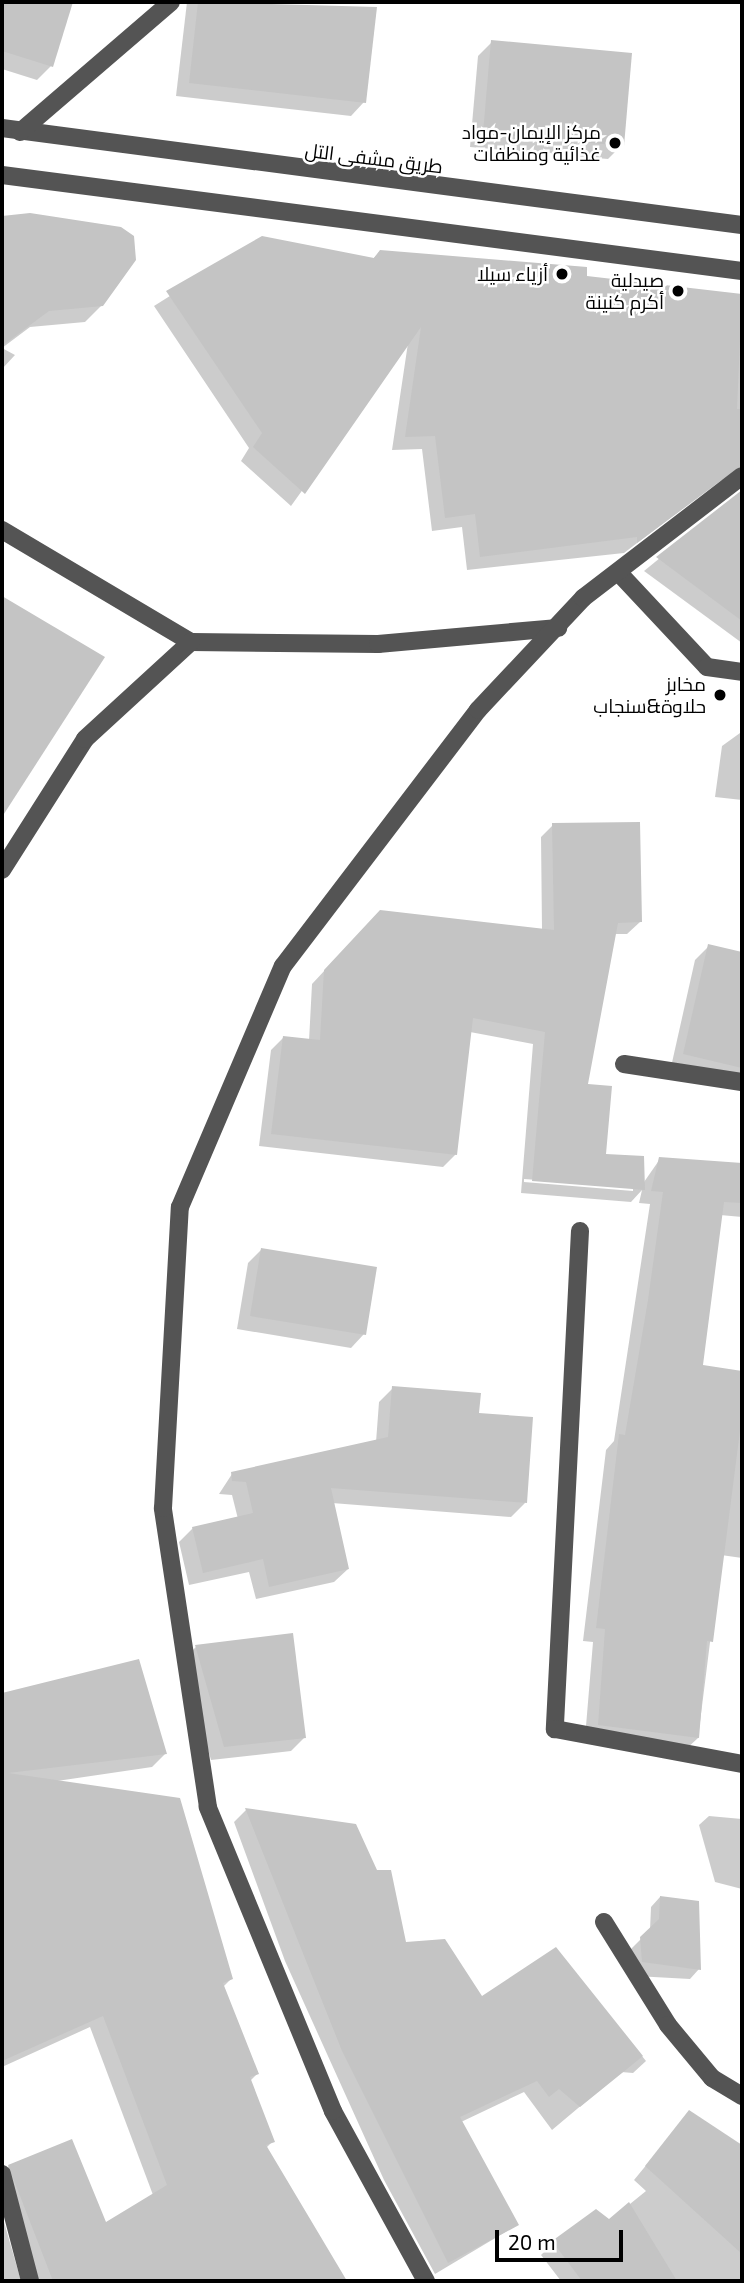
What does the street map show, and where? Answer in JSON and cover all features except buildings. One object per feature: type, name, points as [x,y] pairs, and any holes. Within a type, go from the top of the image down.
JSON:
[{"type":"street","points":[[11,130],[171,2]]},
{"type":"street","name":"طريق مشفى التل","points":[[11,130],[742,225]]},
{"type":"street","points":[[2,175],[742,271]]},
{"type":"street","points":[[426,2281],[333,2111],[208,1807],[163,1508],[180,1207],[283,966],[478,710],[558,628],[618,572],[742,476]]},
{"type":"street","points":[[2,530],[191,642],[378,644],[558,628]]},
{"type":"street","points":[[618,572],[707,667],[742,672]]},
{"type":"street","points":[[2,870],[85,739],[191,642]]},
{"type":"street","points":[[624,1064],[742,1082]]},
{"type":"street","points":[[580,1231],[555,1729],[742,1764]]},
{"type":"street","points":[[604,1922],[668,2025],[712,2078],[742,2096]]},
{"type":"street","points":[[2,2174],[30,2281]]},
{"type":"place","name":"مركز الإيمان-مواد غذائية ومنظفات","points":[[615,143]]},
{"type":"place","name":"أزياء سيلا","points":[[562,274]]},
{"type":"place","name":"صيدلية أكرم كنينة","points":[[678,291]]},
{"type":"place","name":"مخابز حلاوة&سنجاب","points":[[720,695]]}]
